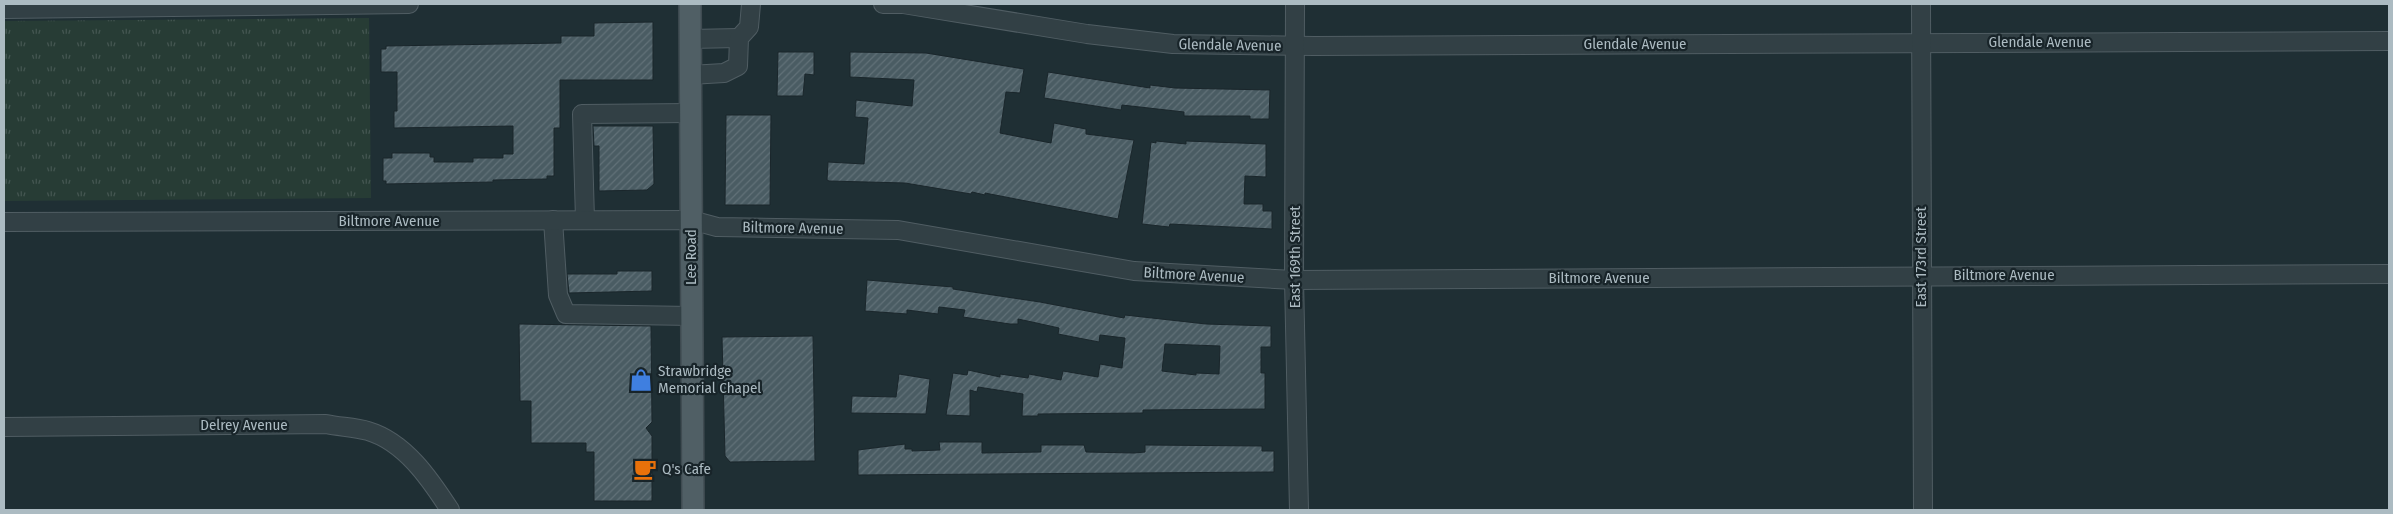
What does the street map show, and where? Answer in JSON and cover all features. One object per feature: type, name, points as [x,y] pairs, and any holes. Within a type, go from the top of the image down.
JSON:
[{"type":"main road","name":"Lee Road","points":[[690,4],[693,510]]},
{"type":"street","points":[[4,9],[409,4]]},
{"type":"street","points":[[690,74],[719,74],[734,70],[738,66],[739,38],[749,27],[751,4]]},
{"type":"street","name":"Glendale Avenue","points":[[883,4],[902,4],[1087,34],[1173,44],[1295,46],[2389,41]]},
{"type":"street","name":"East 169th Street","points":[[1295,4],[1294,280],[1299,510]]},
{"type":"street","name":"East 173rd Street","points":[[1921,4],[1923,510]]},
{"type":"street","points":[[690,39],[739,38]]},
{"type":"street","points":[[585,220],[582,114],[690,113]]},
{"type":"street","points":[[553,220],[558,295],[566,314],[692,316]]},
{"type":"street","name":"Biltmore Avenue","points":[[4,222],[691,220],[717,227],[898,230],[1134,272],[1294,280],[1921,275],[2389,274]]},
{"type":"street","name":"Delrey Avenue","points":[[4,427],[326,424],[369,432],[402,449],[434,485],[450,510]]},
{"type":"green space","points":[[369,18],[371,198],[4,201],[4,21]]},
{"type":"building","points":[[653,22],[653,80],[560,80],[560,128],[554,128],[554,176],[547,176],[547,179],[493,180],[493,182],[386,184],[386,181],[383,181],[383,158],[392,158],[392,153],[430,153],[430,157],[434,157],[434,162],[473,162],[473,158],[503,158],[503,154],[513,154],[513,126],[394,128],[394,111],[397,111],[397,72],[381,72],[381,49],[386,49],[386,46],[561,43],[561,36],[594,36],[594,23]]},
{"type":"building","points":[[778,52],[814,52],[814,75],[805,74],[803,96],[777,96]]},
{"type":"building","points":[[850,52],[926,53],[1024,69],[1020,93],[1006,92],[1000,133],[1051,143],[1054,123],[1086,129],[1086,134],[1134,140],[1118,219],[985,193],[985,195],[972,192],[971,194],[905,183],[827,180],[828,162],[864,164],[868,118],[855,117],[856,100],[912,106],[914,80],[850,77]]},
{"type":"building","points":[[1048,72],[1150,88],[1150,85],[1175,88],[1270,90],[1269,119],[1250,119],[1250,116],[1184,116],[1184,112],[1122,105],[1121,110],[1044,98]]},
{"type":"building","points":[[726,115],[771,115],[770,205],[725,205]]},
{"type":"building","points":[[593,126],[653,126],[654,184],[647,190],[599,191],[599,146],[594,146]]},
{"type":"building","points":[[1156,141],[1186,144],[1186,141],[1266,144],[1266,177],[1245,176],[1244,204],[1263,204],[1263,211],[1272,211],[1272,229],[1170,224],[1169,227],[1142,224],[1151,142],[1156,143]]},
{"type":"building","points":[[617,271],[652,271],[652,291],[569,293],[567,274],[617,274]]},
{"type":"building","points":[[867,280],[953,287],[953,289],[1040,302],[1124,318],[1125,315],[1206,324],[1271,326],[1271,347],[1261,347],[1261,373],[1265,373],[1265,409],[1143,410],[1143,413],[1038,414],[1038,416],[1022,416],[1023,394],[978,387],[977,392],[970,390],[970,416],[946,415],[953,373],[967,375],[968,370],[1000,377],[1000,374],[1028,378],[1029,374],[1061,380],[1063,371],[1098,377],[1100,364],[1122,368],[1125,338],[1100,335],[1099,342],[1058,334],[1059,328],[1032,322],[1018,319],[1018,324],[1010,324],[963,317],[965,310],[939,307],[938,314],[907,310],[907,314],[865,311]],"holes":[[[1165,344],[1220,346],[1219,374],[1196,373],[1196,375],[1162,371]]]},
{"type":"building","points":[[519,324],[651,326],[652,422],[646,428],[652,436],[652,501],[594,501],[594,452],[586,452],[586,443],[531,443],[531,401],[520,401]]},
{"type":"building","points":[[813,336],[815,461],[730,462],[725,456],[722,337]]},
{"type":"building","points":[[899,374],[930,379],[926,414],[851,413],[852,396],[896,397]]},
{"type":"building","points":[[939,442],[982,442],[982,453],[1041,452],[1041,445],[1084,445],[1086,452],[1134,453],[1145,452],[1145,445],[1262,446],[1262,451],[1274,451],[1274,472],[858,475],[858,450],[905,444],[905,449],[912,449],[912,451],[940,450]]},
{"type":"place","name":"Strawbridge Memorial Chapel","points":[[641,380]]},
{"type":"place","name":"Q's Cafe","points":[[645,469]]}]
